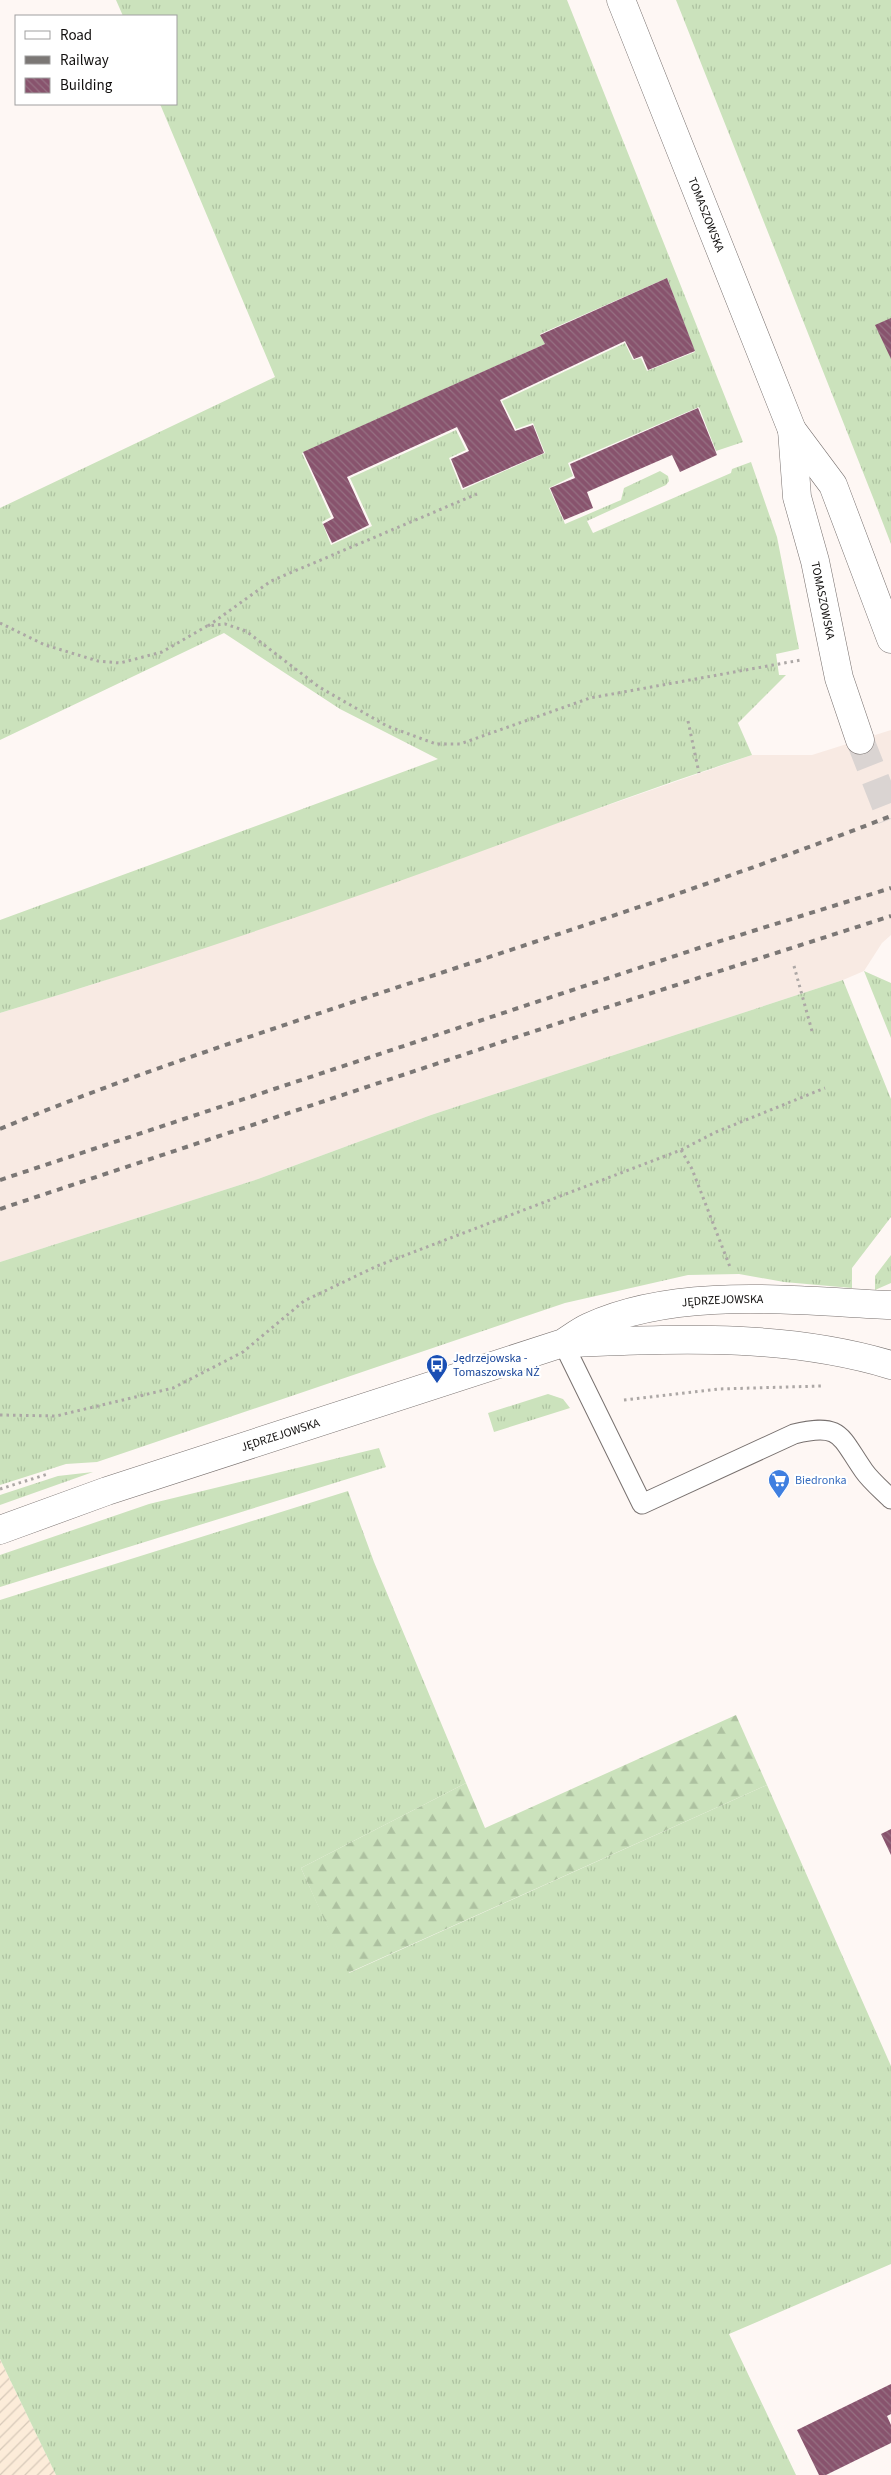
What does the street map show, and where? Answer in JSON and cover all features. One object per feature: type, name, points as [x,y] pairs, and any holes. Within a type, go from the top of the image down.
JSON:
[{"type":"street","name":"TOMASZOWSKA","points":[[621,0],[792,430],[833,485],[891,638]]},
{"type":"street","name":"TOMASZOWSKA","points":[[792,430],[797,497],[815,561],[833,654],[849,714],[860,740]]},
{"type":"street","name":"JĘDRZEJOWSKA","points":[[0,1530],[107,1491],[563,1343],[588,1327],[635,1312],[678,1304],[744,1299],[891,1305]]},
{"type":"street","name":"JĘDRZEJOWSKA","points":[[563,1343],[676,1338],[745,1340],[828,1349],[891,1365]]},
{"type":"lane","points":[[563,1343],[642,1504],[794,1434],[815,1429],[834,1432],[846,1442],[864,1472],[891,1499]]},
{"type":"path","points":[[0,623],[45,645],[98,661],[120,663],[162,652],[207,626],[271,581],[477,494]]},
{"type":"path","points":[[207,626],[225,624],[246,631],[319,687],[388,726],[418,739],[436,744],[460,744],[590,698],[833,654]]},
{"type":"path","points":[[688,721],[699,773]]},
{"type":"path","points":[[794,966],[812,1031]]},
{"type":"path","points":[[0,1415],[56,1416],[173,1388],[243,1352],[304,1301],[377,1266],[681,1150],[716,1132],[825,1088]]},
{"type":"path","points":[[681,1150],[692,1169],[716,1235],[744,1299]]},
{"type":"path","points":[[594,1406],[622,1400],[719,1389],[830,1384]]},
{"type":"shaded area","points":[[891,730],[891,935],[882,943],[864,971],[843,980],[431,1115],[258,1179],[0,1262],[0,1013],[94,984],[752,755],[812,755]]},
{"type":"shaded area","points":[[0,2359],[45,2452],[56,2475],[0,2475]]},
{"type":"green space","points":[[116,0],[567,0],[743,442],[716,451],[699,407],[568,463],[573,476],[549,488],[565,524],[621,500],[624,488],[660,471],[668,476],[669,481],[666,485],[587,521],[593,533],[731,473],[732,469],[751,462],[777,537],[799,649],[776,654],[779,675],[786,675],[738,723],[752,755],[315,911],[181,956],[0,1013],[0,920],[438,759],[340,709],[224,633],[0,740],[0,508],[275,377],[160,105],[178,105],[178,15],[123,15]],"holes":[[[667,278],[695,352],[647,371],[641,358],[633,360],[625,343],[502,401],[516,429],[533,423],[545,453],[462,490],[449,458],[466,450],[456,430],[350,478],[372,526],[331,545],[322,522],[331,517],[302,453],[545,344],[540,334]]]},
{"type":"green space","points":[[676,0],[891,0],[891,544],[874,500]]},
{"type":"green space","points":[[864,971],[891,983],[891,1038]]},
{"type":"green space","points":[[843,980],[891,1099],[891,1217],[852,1268],[852,1288],[784,1282],[739,1274],[688,1275],[565,1303],[97,1462],[66,1464],[0,1485],[0,1262],[258,1179],[431,1115]]},
{"type":"green space","points":[[891,1255],[891,1283],[875,1290],[875,1276]]},
{"type":"green space","points":[[548,1394],[563,1399],[570,1408],[494,1432],[488,1413]]},
{"type":"green space","points":[[379,1448],[386,1467],[0,1587],[0,1555],[149,1504]]},
{"type":"green space","points":[[93,1472],[0,1505],[0,1495],[58,1476]]},
{"type":"green space","points":[[348,1491],[374,1562],[466,1783],[301,1868],[349,1973],[767,1785],[891,2066],[891,2264],[729,2334],[796,2475],[56,2475],[0,2359],[0,1600]]},
{"type":"green space","points":[[736,1715],[767,1785],[348,1973],[301,1868],[466,1783],[485,1828]]},
{"type":"building","points":[[667,278],[695,351],[648,370],[642,356],[634,359],[625,341],[500,400],[515,431],[533,425],[544,453],[463,488],[451,459],[469,451],[457,427],[347,477],[369,525],[332,543],[323,524],[334,518],[303,452],[545,344],[540,335]]},
{"type":"building","points":[[891,318],[891,359],[875,325]]},
{"type":"building","points":[[698,408],[717,455],[680,472],[672,455],[587,492],[593,508],[564,520],[550,488],[575,478],[570,464]]},
{"type":"building","points":[[891,1829],[891,1855],[881,1834]]},
{"type":"building","points":[[891,2384],[891,2414],[887,2416],[891,2425],[891,2443],[826,2475],[819,2475],[797,2430]]},
{"type":"tunnel","points":[[860,740],[891,819]]},
{"type":"railway","points":[[0,1129],[166,1065],[684,892],[891,816]]},
{"type":"railway","points":[[0,1180],[711,944],[891,888]]},
{"type":"railway","points":[[0,1209],[580,1016],[891,916]]},
{"type":"place","name":"Jędrzejowska - Tomaszowska NŻ","points":[[437,1384]]},
{"type":"place","name":"Biedronka","points":[[779,1499]]}]
